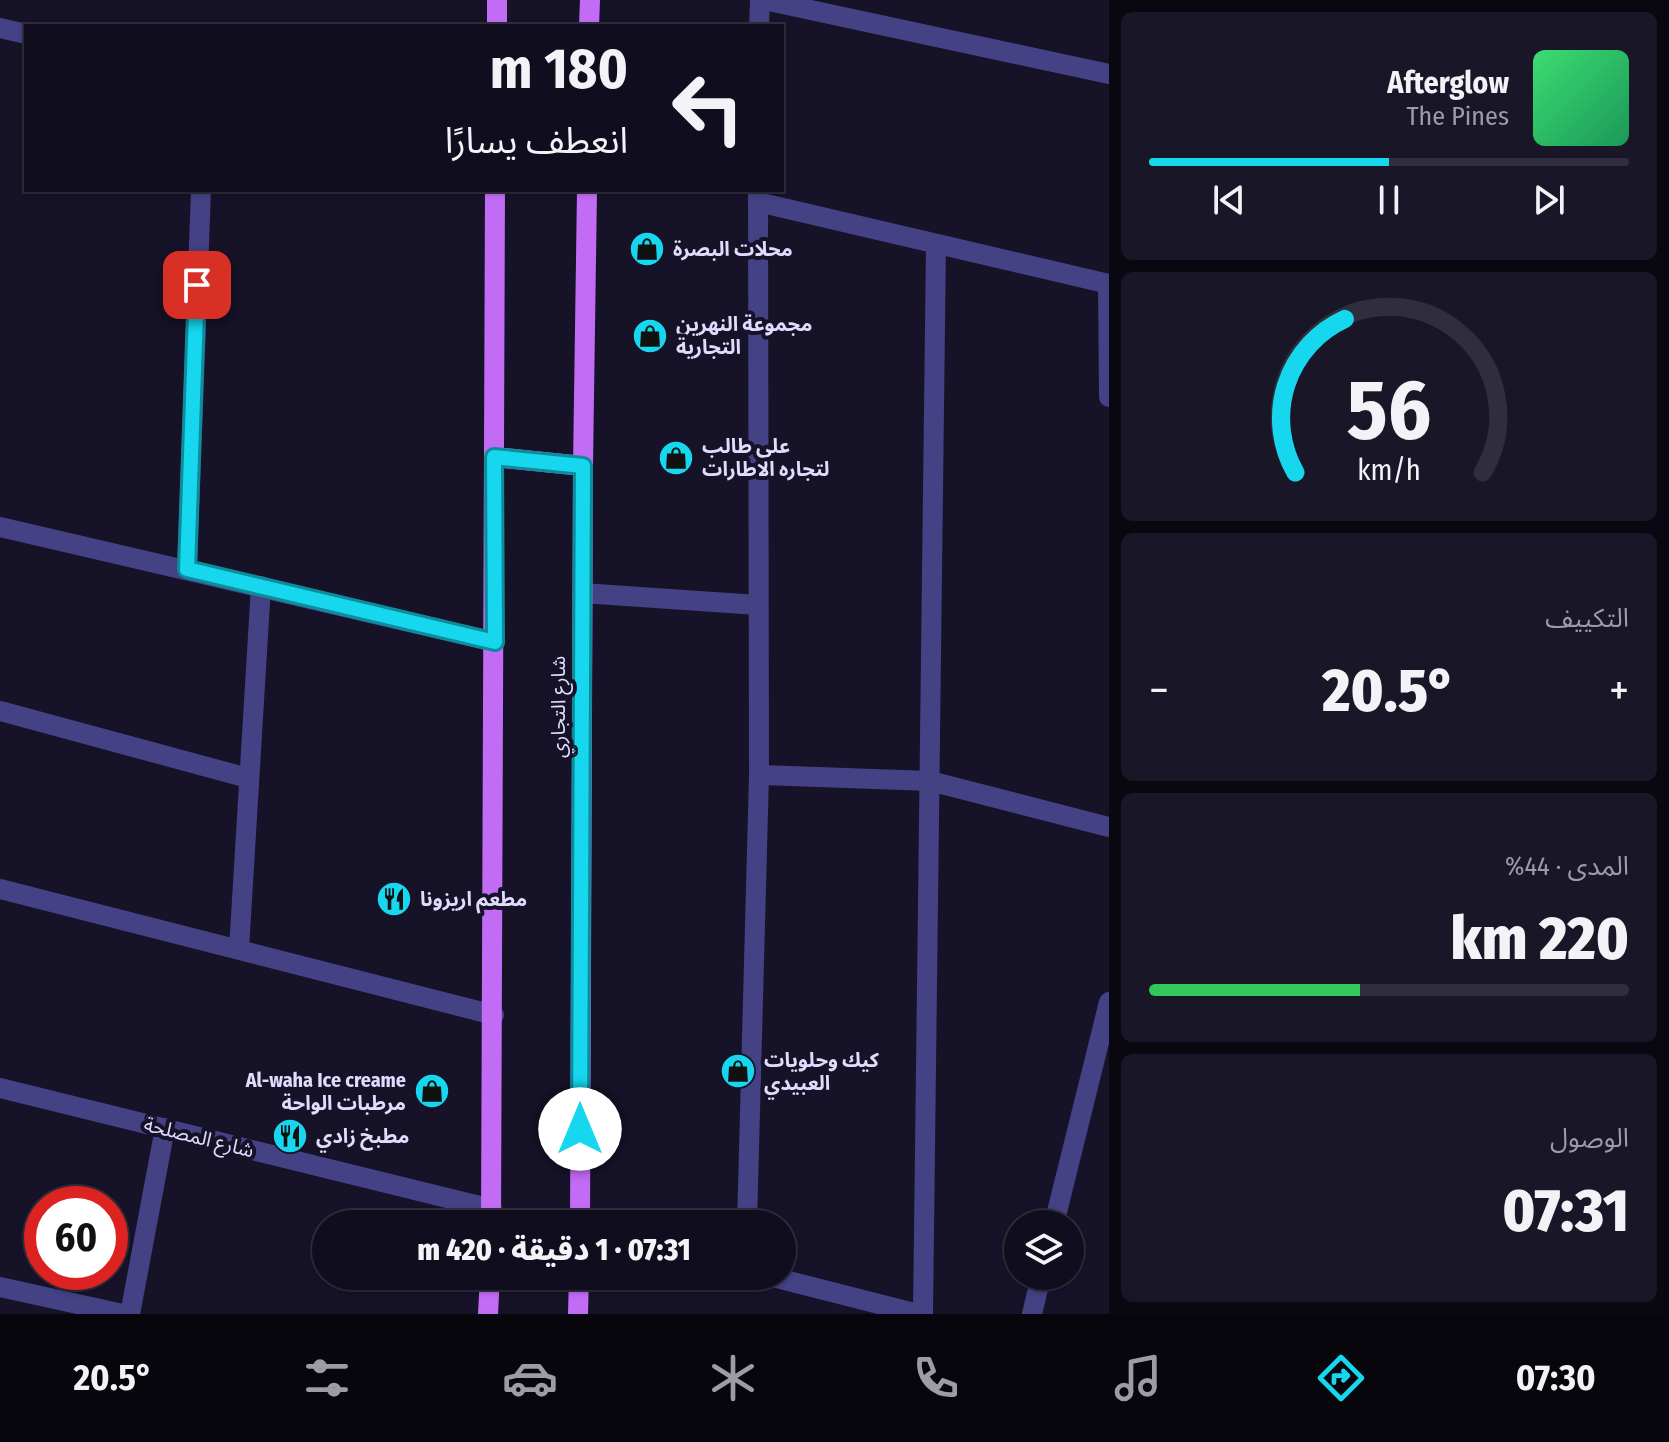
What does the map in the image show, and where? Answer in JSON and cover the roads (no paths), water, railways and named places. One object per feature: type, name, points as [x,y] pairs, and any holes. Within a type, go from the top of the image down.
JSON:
[{"type":"main road","points":[[497,0],[497,24]]},
{"type":"main road","points":[[589,24],[590,0]]},
{"type":"main road","points":[[492,1210],[495,192]]},
{"type":"main road","name":"شارع التجاري","points":[[580,1210],[587,192]]},
{"type":"main road","points":[[494,457],[583,466]]},
{"type":"main road","points":[[488,1314],[489,1290]]},
{"type":"main road","points":[[578,1314],[579,1290]]},
{"type":"street","points":[[759,24],[762,0],[1109,74]]},
{"type":"street","points":[[0,28],[24,34]]},
{"type":"street","points":[[187,569],[201,192]]},
{"type":"street","points":[[747,1210],[759,775],[758,196],[936,244],[1108,284],[1109,397]]},
{"type":"street","points":[[796,1284],[885,1310],[921,1314],[936,244]]},
{"type":"street","points":[[0,527],[495,642]]},
{"type":"street","points":[[239,949],[261,586]]},
{"type":"street","points":[[582,593],[758,605]]},
{"type":"street","points":[[0,711],[248,778]]},
{"type":"street","points":[[759,775],[930,781],[1109,827]]},
{"type":"street","points":[[0,889],[494,1015]]},
{"type":"street","points":[[1057,1210],[1109,1002]]},
{"type":"street","name":"شارع المصلحة","points":[[0,1088],[165,1128],[466,1210]]},
{"type":"street","points":[[130,1314],[165,1128]]},
{"type":"street","points":[[0,1287],[123,1314]]},
{"type":"street","points":[[1032,1314],[1038,1290]]},
{"type":"place","name":"محلات البصرة","points":[[647,249]]},
{"type":"place","name":"مجموعة النهرين التجارية","points":[[650,336]]},
{"type":"place","name":"علي طالب لتجاره الاطارات","points":[[676,458]]},
{"type":"place","name":"مطعم اريزونا","points":[[394,899]]},
{"type":"place","name":"كيك وحلويات العبيدي","points":[[738,1071]]},
{"type":"place","name":"Al-waha Ice creame مرطبات الواحة","points":[[432,1091]]},
{"type":"place","name":"مطبخ زادي","points":[[290,1136]]}]
